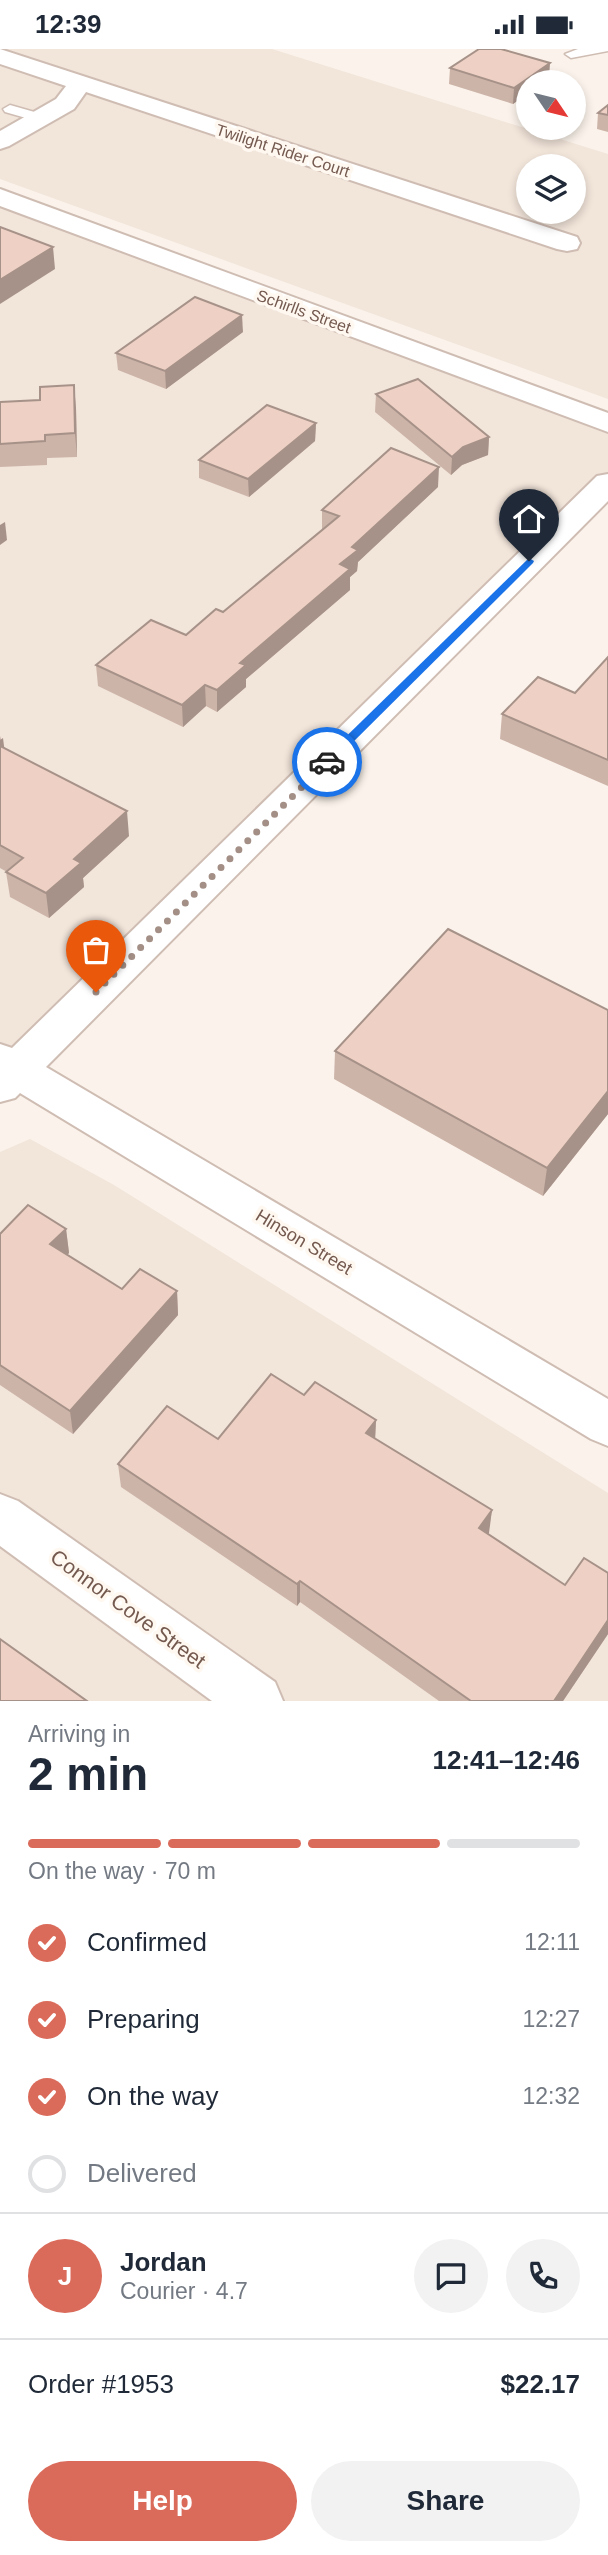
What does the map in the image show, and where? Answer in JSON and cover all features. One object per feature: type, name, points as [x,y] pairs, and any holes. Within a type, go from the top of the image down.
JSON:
[{"type":"street","name":"Twilight Rider Court","points":[[0,56],[567,243]]},
{"type":"street","points":[[5,111],[39,93],[81,83]]},
{"type":"street","points":[[0,141],[65,104],[81,83]]},
{"type":"street","name":"Schirlls Street","points":[[0,198],[608,423]]},
{"type":"street","points":[[6,1072],[608,483]]},
{"type":"street","name":"Hinson Street","points":[[6,1072],[608,1424]]},
{"type":"street","name":"Connor Cove Street","points":[[0,1517],[256,1701]]},
{"type":"lane","points":[[571,54],[603,49]]},
{"type":"lane","points":[[5,111],[40,118]]},
{"type":"shaded area","points":[[0,49],[272,49],[516,125],[516,140],[563,140],[608,154],[608,399],[0,179]]},
{"type":"shaded area","points":[[0,197],[608,418],[608,480],[0,1062]]},
{"type":"shaded area","points":[[30,1139],[114,1185],[608,1493],[608,1701],[0,1701],[0,1152]]},
{"type":"building","points":[[479,49],[501,49],[550,63],[540,70],[516,70],[514,88],[450,68]]},
{"type":"building","points":[[608,105],[608,115],[598,113]]},
{"type":"building","points":[[0,227],[53,247],[0,280]]},
{"type":"building","points":[[195,297],[242,315],[165,371],[116,353]]},
{"type":"building","points":[[418,379],[489,437],[463,447],[452,457],[376,394]]},
{"type":"building","points":[[74,385],[75,433],[45,435],[45,441],[0,444],[0,402],[40,400],[40,387]]},
{"type":"building","points":[[267,405],[316,423],[248,479],[199,460]]},
{"type":"building","points":[[391,448],[439,467],[352,547],[358,550],[340,564],[350,569],[240,663],[246,665],[217,690],[205,685],[182,705],[96,665],[151,620],[186,635],[216,609],[223,612],[339,516],[322,510]]},
{"type":"building","points":[[608,657],[608,760],[502,714],[538,677],[575,693]]},
{"type":"building","points":[[0,746],[127,811],[74,859],[81,863],[46,893],[6,872],[23,858],[0,845]]},
{"type":"building","points":[[448,929],[608,1010],[608,1091],[547,1168],[335,1051]]},
{"type":"building","points":[[28,1205],[66,1229],[50,1244],[122,1289],[140,1269],[177,1291],[70,1411],[0,1365],[0,1234]]},
{"type":"building","points":[[271,1374],[304,1395],[315,1382],[376,1420],[366,1433],[492,1510],[479,1528],[565,1585],[584,1558],[608,1573],[608,1620],[554,1701],[471,1701],[300,1581],[297,1584],[118,1464],[167,1406],[218,1439]]},
{"type":"building","points":[[0,1639],[87,1701],[0,1701]]},
{"type":"way so far","points":[[96,992],[327,762]]},
{"type":"route","points":[[327,762],[529,561]]}]
